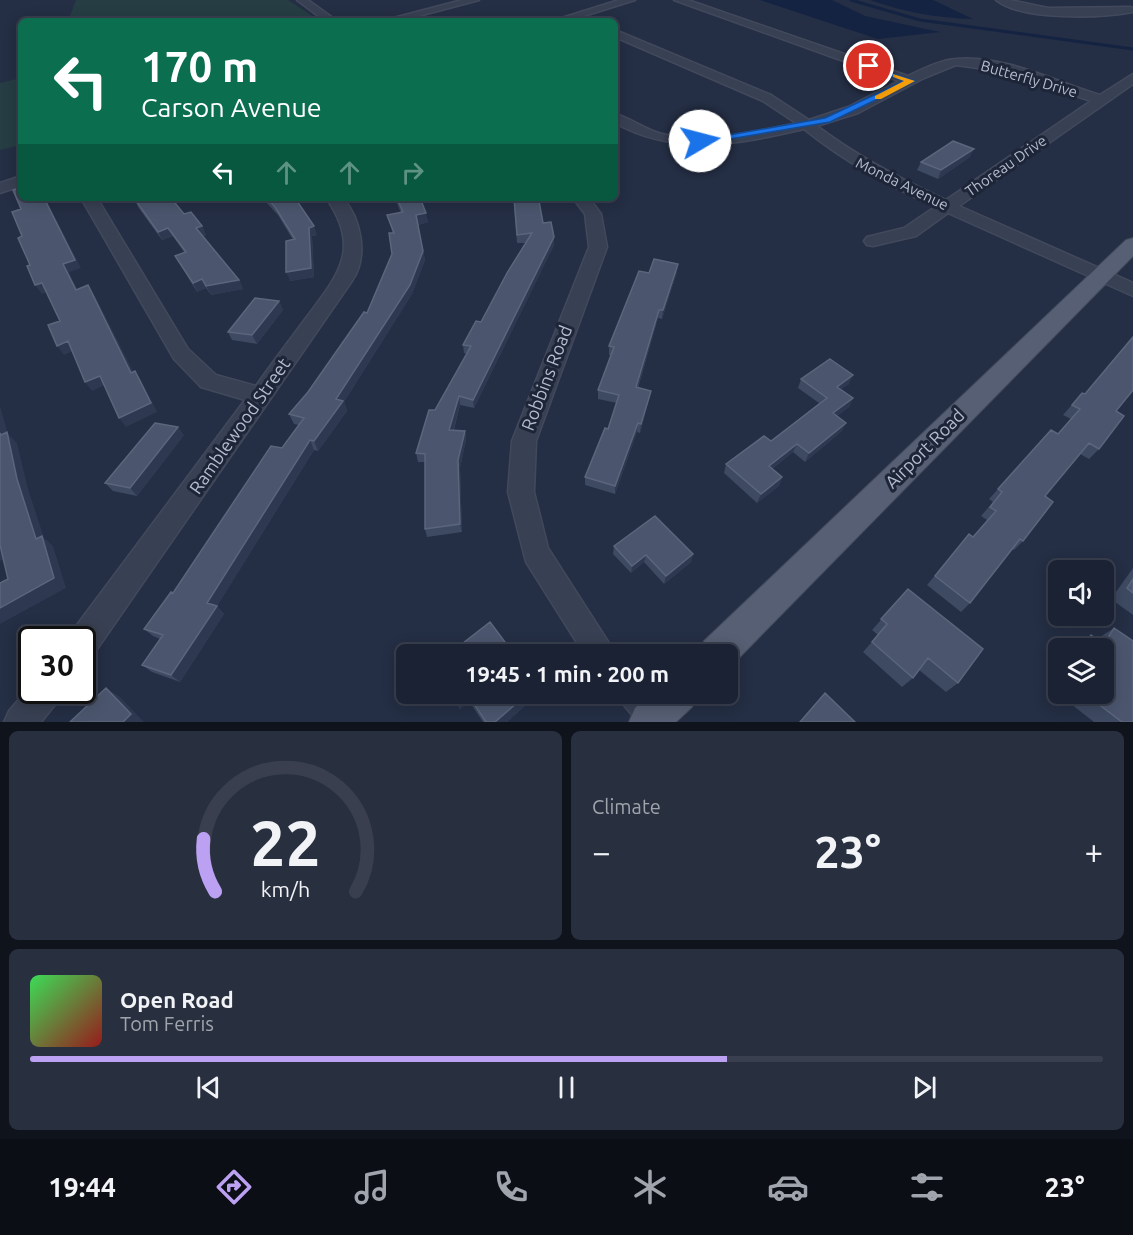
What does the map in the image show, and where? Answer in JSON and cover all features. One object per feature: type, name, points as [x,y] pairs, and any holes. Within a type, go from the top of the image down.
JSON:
[{"type":"main road","name":"Airport Road","points":[[727,644],[1133,244]]},
{"type":"street","points":[[302,0],[328,18]]},
{"type":"street","points":[[399,18],[474,0]]},
{"type":"street","points":[[567,18],[630,0]]},
{"type":"street","points":[[680,0],[911,81]]},
{"type":"street","points":[[1001,0],[1022,8],[1047,11],[1131,11]]},
{"type":"street","points":[[1110,0],[1131,11]]},
{"type":"street","points":[[574,16],[579,18]]},
{"type":"street","name":"Monda Avenue","points":[[618,34],[755,92],[807,124],[870,170],[1133,290]]},
{"type":"street","name":"Butterfly Drive","points":[[618,119],[650,135],[686,141],[712,140],[807,124],[846,114],[946,64],[972,62],[996,67],[1101,100]]},
{"type":"street","name":"Thoreau Drive","points":[[873,241],[903,236],[1133,78]]},
{"type":"street","points":[[0,188],[18,182]]},
{"type":"street","points":[[90,201],[181,354],[209,381],[262,396]]},
{"type":"street","name":"Ramblewood Street","points":[[95,626],[346,278],[352,256],[353,231],[344,208],[337,201]]},
{"type":"street","name":"Robbins Road","points":[[583,201],[593,214],[598,247],[524,441],[521,492],[537,553],[596,644]]},
{"type":"street","points":[[20,722],[35,704]]},
{"type":"shaded area","points":[[76,0],[288,0],[315,18],[69,18]]},
{"type":"shaded area","points":[[18,79],[18,146],[0,150],[0,83]]},
{"type":"water","points":[[760,0],[832,0],[865,16],[940,32],[878,39]]},
{"type":"water","points":[[870,0],[933,0],[973,19],[921,14]]},
{"type":"building","points":[[953,141],[974,149],[941,170],[921,162]]},
{"type":"building","points":[[18,189],[18,201],[46,201],[75,260],[63,264],[76,290],[88,285],[131,373],[135,371],[151,403],[119,418],[100,376],[85,382],[68,341],[57,346],[48,325],[60,321],[42,283],[35,285],[27,266],[30,265],[18,238],[22,236],[12,212],[21,209],[13,190]]},
{"type":"building","points":[[136,201],[173,201],[184,214],[191,212],[202,226],[196,228],[239,280],[206,286],[202,279],[193,283],[175,256],[186,252],[168,228],[158,232]]},
{"type":"building","points":[[270,201],[297,201],[314,226],[309,228],[311,268],[286,272],[286,241],[295,239]]},
{"type":"building","points":[[398,201],[421,201],[426,213],[416,215],[423,251],[410,285],[336,399],[343,401],[314,441],[310,440],[207,603],[217,606],[171,675],[142,665],[163,635],[144,629],[171,592],[173,593],[271,446],[282,448],[304,418],[289,414],[308,392],[364,312],[367,313],[392,254],[389,233],[394,233],[387,215],[403,212]]},
{"type":"building","points":[[514,201],[539,201],[543,223],[551,222],[554,237],[473,400],[459,396],[449,430],[465,431],[458,460],[460,524],[425,529],[425,454],[416,453],[429,410],[435,410],[471,346],[463,345],[476,321],[481,322],[507,273],[532,233],[517,235]]},
{"type":"building","points":[[654,259],[678,264],[663,310],[659,310],[636,387],[651,391],[641,424],[638,423],[615,486],[585,477],[605,428],[608,429],[619,395],[598,390],[614,347],[609,346],[639,271],[649,273]]},
{"type":"building","points":[[255,298],[279,301],[252,335],[228,332]]},
{"type":"building","points":[[1133,337],[1133,390],[1116,411],[1124,416],[1099,449],[1089,443],[1045,496],[1053,502],[1023,541],[1020,539],[970,603],[935,576],[969,534],[973,537],[996,511],[990,507],[1002,492],[998,489],[1051,430],[1058,434],[1080,409],[1072,405],[1082,393],[1085,394]]},
{"type":"building","points":[[830,359],[853,375],[837,387],[853,398],[833,413],[846,423],[809,453],[797,444],[769,466],[782,477],[761,494],[726,464],[764,436],[771,441],[827,398],[801,379]]},
{"type":"building","points":[[155,423],[178,427],[130,488],[105,483]]},
{"type":"building","points":[[7,432],[17,479],[36,539],[42,536],[54,578],[0,608],[0,583],[8,579],[0,545],[0,433],[1,435]]},
{"type":"building","points":[[655,516],[693,554],[666,576],[646,555],[632,566],[614,546]]},
{"type":"building","points":[[1133,579],[1133,593],[1127,588]]},
{"type":"building","points":[[908,589],[983,649],[958,683],[928,658],[913,678],[872,642],[887,624],[881,619]]},
{"type":"building","points":[[490,622],[506,644],[462,644]]},
{"type":"building","points":[[1114,628],[1133,641],[1132,722],[1122,722],[1098,704],[1114,704],[1114,638],[1108,638]]},
{"type":"building","points":[[106,688],[131,714],[123,722],[70,722],[89,704],[96,704],[96,697]]},
{"type":"building","points":[[825,693],[855,722],[800,722]]},
{"type":"building","points":[[474,704],[516,704],[495,722],[486,722]]},
{"type":"waterway","points":[[851,0],[920,20],[1133,49]]},
{"type":"slow traffic","points":[[878,98],[911,81],[896,76]]},
{"type":"route","points":[[700,141],[827,121],[911,81],[869,66]]}]
